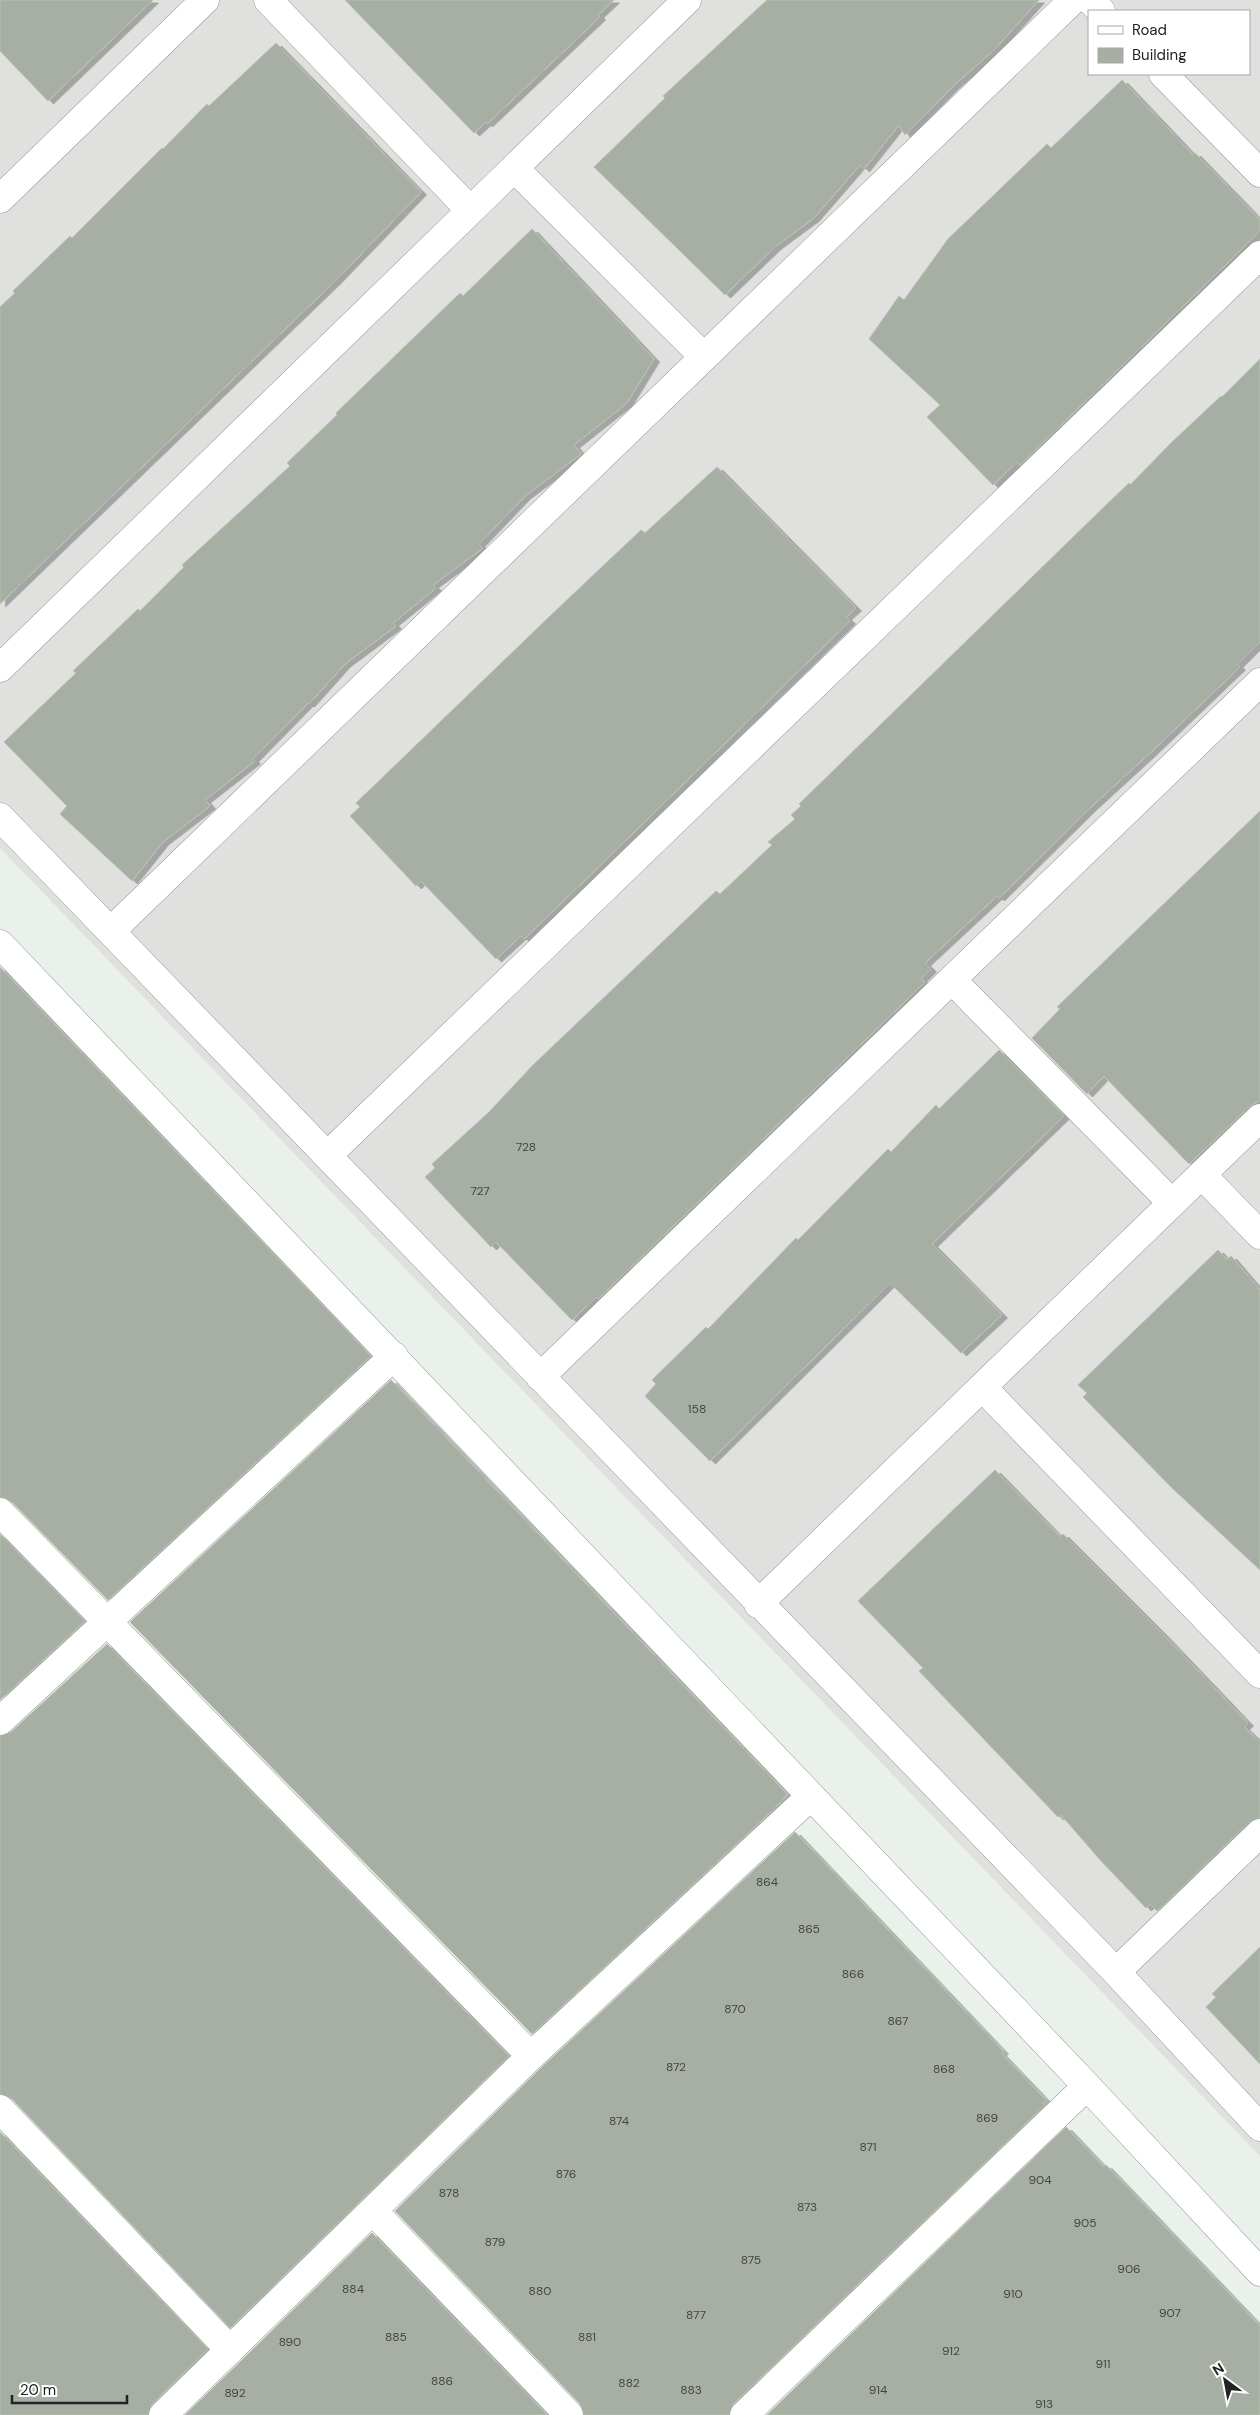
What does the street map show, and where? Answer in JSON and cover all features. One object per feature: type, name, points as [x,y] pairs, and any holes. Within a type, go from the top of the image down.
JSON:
[{"type":"street","points":[[0,198],[205,0]]},
{"type":"street","points":[[268,0],[470,210]]},
{"type":"street","points":[[0,668],[686,0]]},
{"type":"street","points":[[110,931],[1073,0]]},
{"type":"street","points":[[1090,0],[1101,10]]},
{"type":"street","points":[[1164,75],[1260,173]]},
{"type":"street","points":[[514,168],[704,357]]},
{"type":"street","points":[[328,1155],[1260,255]]},
{"type":"street","points":[[540,1377],[1260,682]]},
{"type":"street","points":[[0,817],[328,1155],[758,1604],[1116,1972],[1260,2127]]},
{"type":"street","points":[[0,944],[1088,2086],[1260,2272]]},
{"type":"street","points":[[952,980],[1172,1203]]},
{"type":"street","points":[[758,1604],[1260,1118]]},
{"type":"street","points":[[1202,1175],[1260,1235]]},
{"type":"street","points":[[0,1721],[104,1622],[394,1356]]},
{"type":"street","points":[[982,1387],[1260,1674]]},
{"type":"street","points":[[0,1512],[104,1622],[530,2056]]},
{"type":"street","points":[[163,2415],[530,2056],[811,1796]]},
{"type":"street","points":[[1116,1972],[1260,1833]]},
{"type":"street","points":[[744,2415],[1088,2086]]},
{"type":"street","points":[[0,2109],[230,2350]]},
{"type":"street","points":[[373,2211],[569,2415]]},
{"type":"shaded area","points":[[0,0],[1260,0],[1260,2156],[0,848]]},
{"type":"building","points":[[0,0],[153,0],[48,101],[0,51]]},
{"type":"building","points":[[345,0],[614,0],[598,15],[600,17],[487,124],[486,122],[474,133]]},
{"type":"building","points":[[767,0],[1039,0],[994,50],[953,86],[905,135],[899,125],[864,169],[860,165],[814,218],[776,246],[725,295],[594,167],[665,98],[663,96]]},
{"type":"building","points":[[276,43],[421,192],[335,281],[0,604],[0,307],[15,293],[13,291],[70,236],[72,238],[207,104],[209,106]]},
{"type":"building","points":[[1122,80],[1193,155],[1195,153],[1260,220],[1260,231],[1020,465],[1017,462],[993,485],[927,417],[940,405],[869,339],[899,296],[904,300],[948,239],[1047,144],[1051,148]]},
{"type":"building","points":[[532,229],[654,359],[627,403],[574,445],[581,454],[525,496],[479,544],[483,548],[433,585],[436,588],[393,623],[396,626],[345,664],[309,704],[253,759],[255,761],[205,800],[210,806],[163,842],[132,881],[60,814],[67,806],[4,742],[76,673],[73,671],[138,609],[140,611],[184,567],[182,565],[290,466],[287,463],[337,415],[336,413],[460,293],[463,296]]},
{"type":"building","points":[[1260,359],[1260,642],[1237,665],[1240,667],[1090,808],[999,898],[997,896],[925,963],[931,969],[921,979],[925,982],[598,1299],[596,1297],[572,1320],[496,1242],[491,1247],[425,1177],[435,1168],[432,1164],[489,1112],[533,1065],[716,891],[720,894],[772,845],[768,842],[795,819],[791,815],[801,806],[799,804],[1105,506],[1129,483],[1130,485],[1171,443],[1222,397]]},
{"type":"building","points":[[717,467],[856,608],[846,617],[850,621],[579,886],[524,939],[521,936],[496,959],[421,881],[416,886],[350,816],[360,807],[356,803],[550,616],[641,530],[645,533]]},
{"type":"building","points":[[1260,811],[1260,1100],[1249,1107],[1189,1164],[1104,1076],[1087,1094],[1032,1038],[1060,1009],[1057,1007]]},
{"type":"building","points":[[0,967],[371,1356],[108,1600],[11,1501],[0,1497]]},
{"type":"building","points":[[999,1050],[1064,1116],[932,1244],[1002,1315],[961,1353],[890,1283],[710,1461],[645,1396],[656,1384],[652,1380],[706,1327],[708,1329],[796,1238],[798,1240],[888,1149],[891,1152],[936,1105],[939,1109]]},
{"type":"building","points":[[1218,1250],[1227,1260],[1231,1256],[1260,1290],[1260,1570],[1172,1488],[1083,1397],[1087,1393],[1078,1385]]},
{"type":"building","points":[[391,1380],[787,1794],[774,1809],[532,2034],[130,1622]]},
{"type":"building","points":[[995,1470],[1060,1537],[1063,1534],[1161,1632],[1248,1723],[1244,1727],[1260,1742],[1260,1818],[1249,1822],[1157,1911],[1150,1904],[1146,1908],[1061,1815],[1058,1817],[919,1671],[923,1668],[858,1601]]},
{"type":"building","points":[[0,1534],[85,1621],[0,1700]]},
{"type":"building","points":[[107,1644],[509,2056],[230,2328],[11,2098],[0,2094],[0,1736],[11,1732]]},
{"type":"building","points":[[795,1832],[1003,2051],[1001,2053],[1046,2100],[1043,2103],[1045,2105],[733,2404],[729,2415],[584,2415],[580,2404],[395,2211],[542,2067]]},
{"type":"building","points":[[1260,1947],[1260,2064],[1206,2007],[1216,1997],[1212,1994]]},
{"type":"building","points":[[1066,2127],[1104,2167],[1106,2165],[1260,2326],[1260,2415],[767,2415]]},
{"type":"building","points":[[0,2132],[208,2349],[152,2404],[148,2415],[0,2415]]},
{"type":"building","points":[[372,2233],[547,2415],[185,2415],[241,2361]]}]
